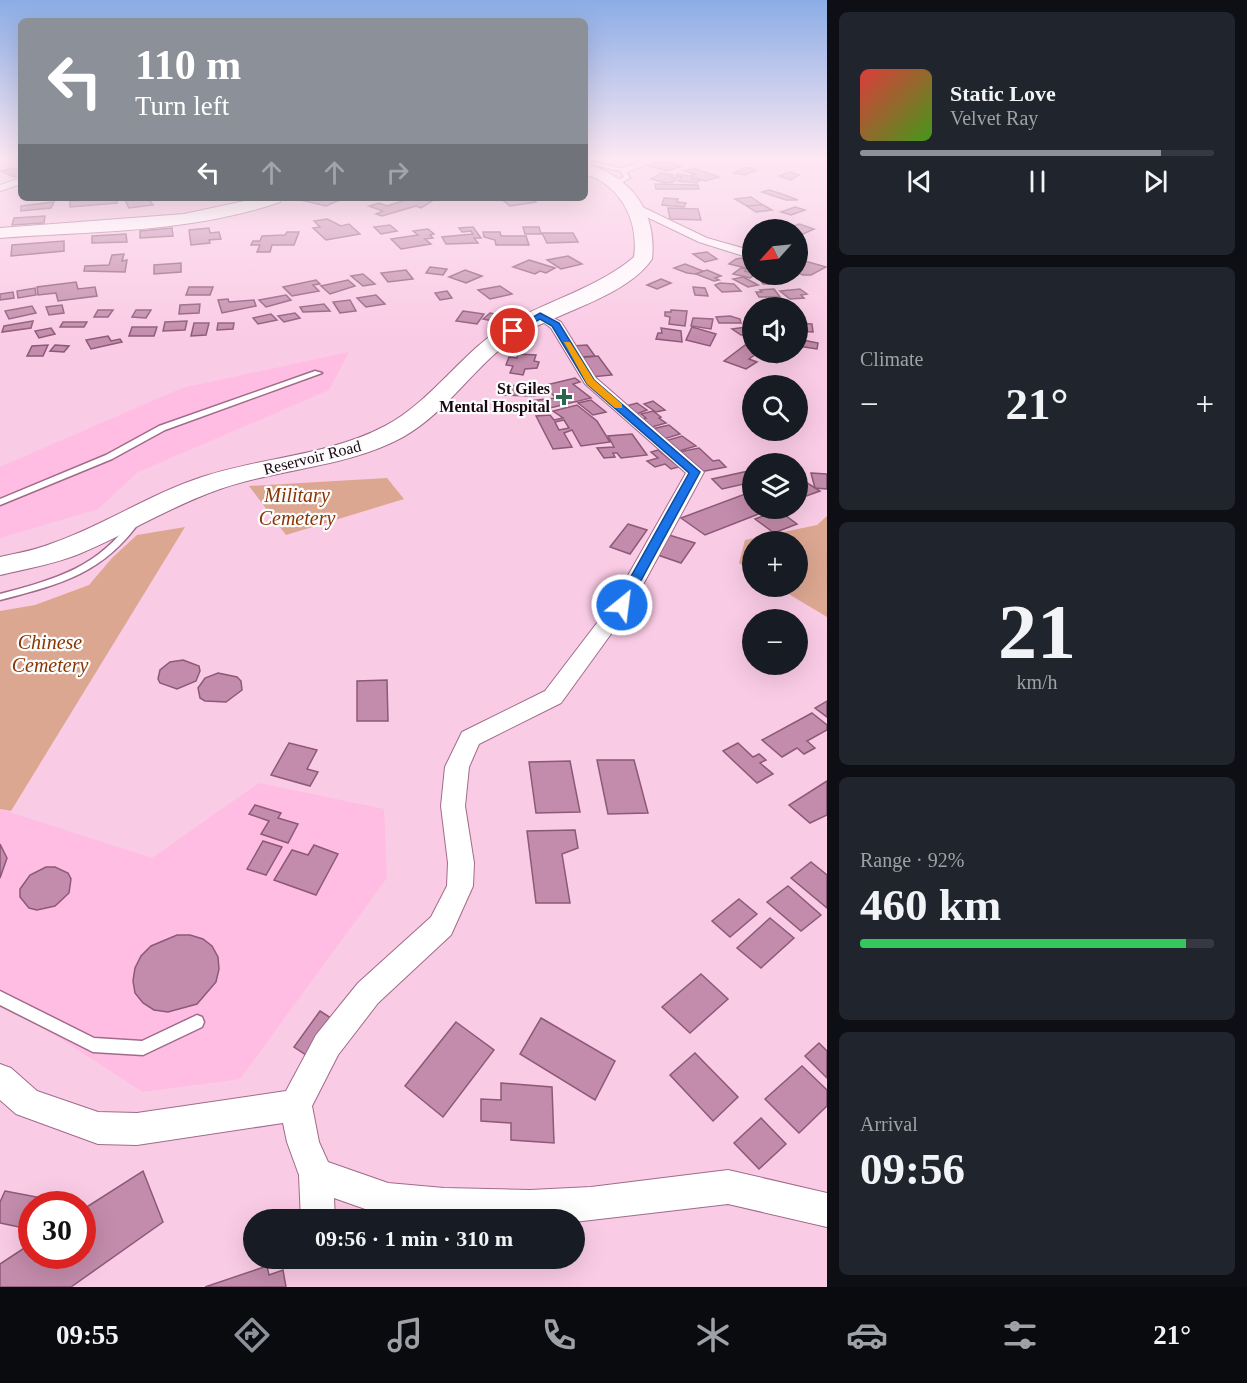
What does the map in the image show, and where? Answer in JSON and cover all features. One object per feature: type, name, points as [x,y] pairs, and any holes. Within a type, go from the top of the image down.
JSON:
[{"type":"main road","points":[[0,233],[189,218]]},
{"type":"main road","name":"Reservoir Road","points":[[0,566],[68,548],[140,512],[212,483],[342,452],[395,431],[416,416],[488,347],[540,315],[611,284],[643,259],[645,238],[637,218]]},
{"type":"street","points":[[657,218],[703,240],[742,252]]},
{"type":"street","points":[[318,1209],[316,1175],[303,1142],[296,1106],[327,1045],[369,993],[441,926],[460,886],[461,863],[453,806],[457,766],[470,738],[553,698],[622,605],[695,472],[590,381],[556,325],[540,315]]},
{"type":"street","points":[[0,1079],[27,1103],[98,1128],[137,1129],[296,1106]]},
{"type":"street","points":[[316,1175],[388,1200],[444,1205],[530,1208],[591,1204],[728,1187],[827,1210]]},
{"type":"lane","points":[[0,502],[109,457],[162,428],[318,373]]},
{"type":"lane","points":[[0,597],[90,567],[124,539],[140,512]]},
{"type":"lane","points":[[0,998],[93,1046],[143,1048],[197,1022]]},
{"type":"shaded area","points":[[349,352],[329,390],[138,472],[98,509],[0,538],[0,467],[182,388]]},
{"type":"shaded area","points":[[259,783],[384,809],[387,878],[240,1079],[143,1092],[0,1000],[0,809],[152,858]]},
{"type":"green space","name":"Military Cemetery","points":[[387,478],[404,499],[286,535],[249,486]]},
{"type":"green space","points":[[827,516],[827,617],[794,597],[808,597],[808,531],[788,531],[817,525]]},
{"type":"green space","name":"Chinese Cemetery","points":[[185,527],[11,811],[0,809],[0,611],[35,605],[89,585],[112,558],[137,535]]},
{"type":"building","points":[[14,218],[45,218],[44,223],[12,225]]},
{"type":"building","points":[[700,218],[701,220],[670,219]]},
{"type":"building","points":[[327,219],[341,226],[349,224],[360,234],[326,240],[313,228],[320,227],[314,221]]},
{"type":"building","points":[[390,225],[397,231],[381,234],[374,227]]},
{"type":"building","points":[[473,227],[481,238],[474,238],[478,243],[446,244],[442,237],[473,234],[471,231],[462,232],[459,228]]},
{"type":"building","points":[[523,227],[539,227],[541,234],[525,234]]},
{"type":"building","points":[[172,228],[173,236],[140,238],[140,231]]},
{"type":"building","points":[[209,228],[210,233],[219,232],[221,239],[191,245],[189,230]]},
{"type":"building","points":[[428,229],[434,234],[430,235],[433,238],[425,239],[431,244],[401,249],[391,239],[418,235],[413,231]]},
{"type":"building","points":[[287,232],[299,232],[294,245],[272,245],[270,252],[257,252],[260,245],[251,245],[253,241],[260,241],[262,236],[285,235]]},
{"type":"building","points":[[483,232],[500,232],[501,236],[526,236],[529,245],[496,245],[495,240],[484,237]]},
{"type":"building","points":[[542,233],[573,233],[578,242],[547,243]]},
{"type":"building","points":[[126,234],[127,242],[92,243],[92,236]]},
{"type":"building","points":[[64,241],[64,251],[11,256],[12,245]]},
{"type":"building","points":[[707,252],[717,259],[705,262],[693,254]]},
{"type":"building","points":[[124,254],[122,261],[127,260],[125,272],[84,271],[85,266],[109,265],[112,255]]},
{"type":"building","points":[[568,256],[582,264],[561,269],[547,260]]},
{"type":"building","points":[[742,258],[742,267],[729,264]]},
{"type":"building","points":[[529,260],[555,268],[546,273],[540,271],[535,274],[513,267]]},
{"type":"building","points":[[808,262],[826,267],[808,275]]},
{"type":"building","points":[[181,263],[181,272],[154,274],[154,265]]},
{"type":"building","points":[[685,264],[703,271],[696,274],[674,268]]},
{"type":"building","points":[[430,267],[447,269],[443,275],[426,273]]},
{"type":"building","points":[[741,268],[742,268],[742,276],[733,274]]},
{"type":"building","points":[[406,270],[413,279],[388,282],[381,273]]},
{"type":"building","points":[[465,270],[482,276],[466,283],[449,277]]},
{"type":"building","points":[[707,270],[721,276],[715,278],[719,280],[714,281],[696,274]]},
{"type":"building","points":[[363,274],[375,284],[363,286],[351,276]]},
{"type":"building","points":[[742,277],[742,284],[733,279]]},
{"type":"building","points":[[661,279],[671,283],[657,289],[647,285]]},
{"type":"building","points":[[316,280],[320,284],[313,285],[319,291],[292,296],[283,287]]},
{"type":"building","points":[[348,280],[355,286],[330,294],[321,286]]},
{"type":"building","points":[[76,282],[78,289],[95,287],[97,296],[58,301],[56,293],[38,295],[37,287]]},
{"type":"building","points":[[734,284],[741,291],[722,292],[715,285]]},
{"type":"building","points":[[500,286],[512,294],[490,299],[478,290]]},
{"type":"building","points":[[189,287],[213,287],[210,295],[186,295]]},
{"type":"building","points":[[693,287],[705,288],[708,296],[695,295]]},
{"type":"building","points":[[35,288],[36,295],[18,298],[17,291]]},
{"type":"building","points":[[774,289],[780,297],[759,297],[756,292],[762,292],[760,290]]},
{"type":"building","points":[[800,289],[807,294],[801,295],[803,297],[788,297],[780,291]]},
{"type":"building","points":[[447,291],[452,298],[440,300],[435,293]]},
{"type":"building","points":[[13,292],[14,298],[0,300],[0,294]]},
{"type":"building","points":[[286,295],[291,300],[266,307],[259,300]]},
{"type":"building","points":[[376,295],[385,304],[366,307],[357,298]]},
{"type":"building","points":[[228,299],[229,302],[254,300],[256,306],[222,313],[218,300]]},
{"type":"building","points":[[350,300],[356,311],[340,313],[333,302]]},
{"type":"building","points":[[200,304],[199,313],[179,314],[180,305]]},
{"type":"building","points":[[324,304],[330,311],[303,312],[300,307]]},
{"type":"building","points":[[62,305],[64,313],[49,315],[46,307]]},
{"type":"building","points":[[32,306],[36,313],[9,319],[5,311]]},
{"type":"building","points":[[98,310],[113,310],[108,317],[94,317]]},
{"type":"building","points":[[136,310],[151,310],[146,318],[132,317]]},
{"type":"building","points":[[671,310],[687,311],[685,326],[669,324],[670,317],[665,316],[665,312],[671,312]]},
{"type":"building","points":[[463,311],[484,314],[477,324],[456,321]]},
{"type":"building","points":[[295,313],[300,318],[284,322],[278,316]]},
{"type":"building","points":[[490,313],[510,317],[503,323],[483,319]]},
{"type":"building","points":[[271,314],[277,320],[258,324],[253,318]]},
{"type":"building","points":[[730,316],[740,319],[741,323],[719,323],[716,317]]},
{"type":"building","points":[[693,318],[713,319],[711,329],[691,326]]},
{"type":"building","points":[[33,321],[31,328],[2,332],[4,326]]},
{"type":"building","points":[[187,321],[185,330],[163,331],[165,322]]},
{"type":"building","points":[[63,322],[87,322],[84,327],[60,327]]},
{"type":"building","points":[[194,323],[209,323],[206,335],[191,336]]},
{"type":"building","points":[[218,323],[234,323],[233,329],[217,330]]},
{"type":"building","points":[[808,324],[812,324],[813,332],[808,332]]},
{"type":"building","points":[[132,327],[157,327],[154,336],[129,336]]},
{"type":"building","points":[[692,327],[716,334],[710,346],[686,340]]},
{"type":"building","points":[[51,328],[55,334],[39,338],[35,331]]},
{"type":"building","points":[[661,328],[681,331],[682,342],[656,339],[658,333],[662,333]]},
{"type":"building","points":[[742,328],[742,335],[741,335],[732,329]]},
{"type":"building","points":[[108,336],[111,341],[120,339],[122,342],[91,349],[86,340]]},
{"type":"building","points":[[808,341],[818,343],[817,349],[808,348]]},
{"type":"building","points":[[48,345],[43,356],[27,356],[32,346]]},
{"type":"building","points":[[55,345],[69,346],[64,352],[50,351]]},
{"type":"building","points":[[587,345],[595,356],[580,357],[573,346]]},
{"type":"building","points":[[742,347],[742,363],[755,363],[746,369],[724,361]]},
{"type":"building","points":[[518,354],[536,355],[534,361],[539,362],[537,368],[525,369],[523,375],[510,373],[513,366],[506,365],[509,357],[517,358]]},
{"type":"building","points":[[598,356],[612,375],[591,377],[578,358]]},
{"type":"building","points":[[575,378],[580,382],[573,384],[591,398],[538,411],[529,404],[529,401],[556,398],[550,392],[534,396],[504,395],[510,385],[534,388]]},
{"type":"building","points":[[591,400],[606,412],[593,415],[578,403]]},
{"type":"building","points":[[653,401],[665,410],[656,412],[644,404]]},
{"type":"building","points":[[637,403],[647,410],[637,414],[626,406]]},
{"type":"building","points":[[577,405],[597,421],[610,442],[581,446],[572,430],[564,433],[572,447],[553,449],[536,416],[550,415],[554,420],[563,418],[553,411]],"holes":[[[564,420],[569,428],[559,430],[555,422]]]},
{"type":"building","points":[[653,411],[666,423],[652,427],[641,419],[646,418],[641,414]]},
{"type":"building","points":[[669,425],[680,434],[664,439],[652,429]]},
{"type":"building","points":[[632,434],[647,455],[621,458],[617,453],[613,453],[615,457],[604,458],[597,448],[614,447],[608,436]]},
{"type":"building","points":[[682,436],[696,446],[679,451],[665,441]]},
{"type":"building","points":[[699,448],[713,461],[719,460],[726,467],[700,472],[679,452]]},
{"type":"building","points":[[658,450],[679,467],[671,469],[665,464],[655,467],[647,461],[658,458],[651,452]]},
{"type":"building","points":[[742,472],[742,484],[722,489],[712,479]]},
{"type":"building","points":[[811,473],[827,474],[827,489],[815,488]]},
{"type":"building","points":[[808,483],[820,491],[808,495]]},
{"type":"building","points":[[742,495],[742,519],[746,519],[705,535],[681,518]]},
{"type":"building","points":[[755,519],[790,519],[797,524],[779,531],[771,531]]},
{"type":"building","points":[[628,524],[647,530],[630,554],[610,547]]},
{"type":"building","points":[[669,535],[695,543],[681,563],[655,554]]},
{"type":"building","points":[[183,660],[199,666],[200,671],[196,681],[177,689],[160,683],[158,679],[160,670],[170,662]]},
{"type":"building","points":[[218,673],[237,677],[241,681],[242,690],[226,702],[205,701],[200,698],[198,688],[205,678]]},
{"type":"building","points":[[387,680],[388,721],[357,721],[357,681]]},
{"type":"building","points":[[827,701],[827,717],[815,708]]},
{"type":"building","points":[[812,713],[827,725],[827,730],[807,741],[815,748],[804,754],[797,748],[782,757],[762,740]]},
{"type":"building","points":[[289,743],[317,750],[307,769],[318,772],[310,786],[271,775]]},
{"type":"building","points":[[738,743],[753,757],[759,754],[766,760],[760,763],[773,774],[757,783],[723,751]]},
{"type":"building","points":[[597,760],[634,760],[648,813],[608,814]]},
{"type":"building","points":[[570,761],[580,812],[536,813],[529,762]]},
{"type":"building","points":[[827,781],[827,815],[810,823],[789,805]]},
{"type":"building","points":[[255,805],[281,813],[278,818],[298,824],[288,843],[261,834],[269,821],[249,814]]},
{"type":"building","points":[[575,830],[578,848],[562,854],[570,903],[536,903],[527,831]]},
{"type":"building","points":[[263,841],[282,847],[266,875],[247,869]]},
{"type":"building","points":[[0,844],[7,858],[0,878]]},
{"type":"building","points":[[314,845],[338,854],[316,895],[274,880],[292,850],[308,855]]},
{"type":"building","points":[[811,862],[827,875],[827,908],[791,878]]},
{"type":"building","points":[[46,867],[55,867],[68,873],[71,879],[69,893],[55,906],[37,910],[29,908],[20,897],[20,889],[30,875]]},
{"type":"building","points":[[788,886],[821,915],[801,931],[767,902]]},
{"type":"building","points":[[739,899],[757,914],[730,937],[712,921]]},
{"type":"building","points":[[770,918],[794,938],[761,968],[737,948]]},
{"type":"building","points":[[177,935],[190,935],[203,939],[212,946],[218,957],[219,969],[216,982],[197,1004],[168,1012],[154,1010],[143,1003],[135,993],[133,981],[135,968],[141,956],[151,946]]},
{"type":"building","points":[[701,974],[728,999],[690,1033],[662,1007]]},
{"type":"building","points":[[320,1011],[334,1020],[309,1057],[294,1047]]},
{"type":"building","points":[[541,1018],[615,1061],[595,1100],[520,1054]]},
{"type":"building","points":[[456,1022],[494,1050],[443,1117],[405,1086]]},
{"type":"building","points":[[819,1043],[827,1051],[827,1078],[805,1056]]},
{"type":"building","points":[[695,1053],[738,1097],[713,1121],[670,1075]]},
{"type":"building","points":[[802,1066],[827,1090],[827,1106],[799,1133],[765,1099]]},
{"type":"building","points":[[501,1083],[552,1087],[554,1143],[511,1140],[511,1123],[481,1121],[481,1099],[501,1100]]},
{"type":"building","points":[[761,1118],[786,1144],[759,1169],[734,1143]]},
{"type":"building","points":[[143,1171],[163,1222],[71,1287],[0,1287],[0,1264],[18,1252],[18,1269],[96,1269],[96,1201]]},
{"type":"building","points":[[5,1191],[18,1193],[18,1227],[0,1223],[0,1202]]},
{"type":"building","points":[[258,1269],[268,1269],[269,1275],[283,1270],[286,1287],[205,1287]]},
{"type":"slow traffic","points":[[567,344],[590,381],[618,406]]},
{"type":"place","name":"St Giles Mental Hospital","points":[[564,397]]},
{"type":"route","points":[[513,331],[540,315],[556,325],[590,381],[695,472],[622,605]]}]
